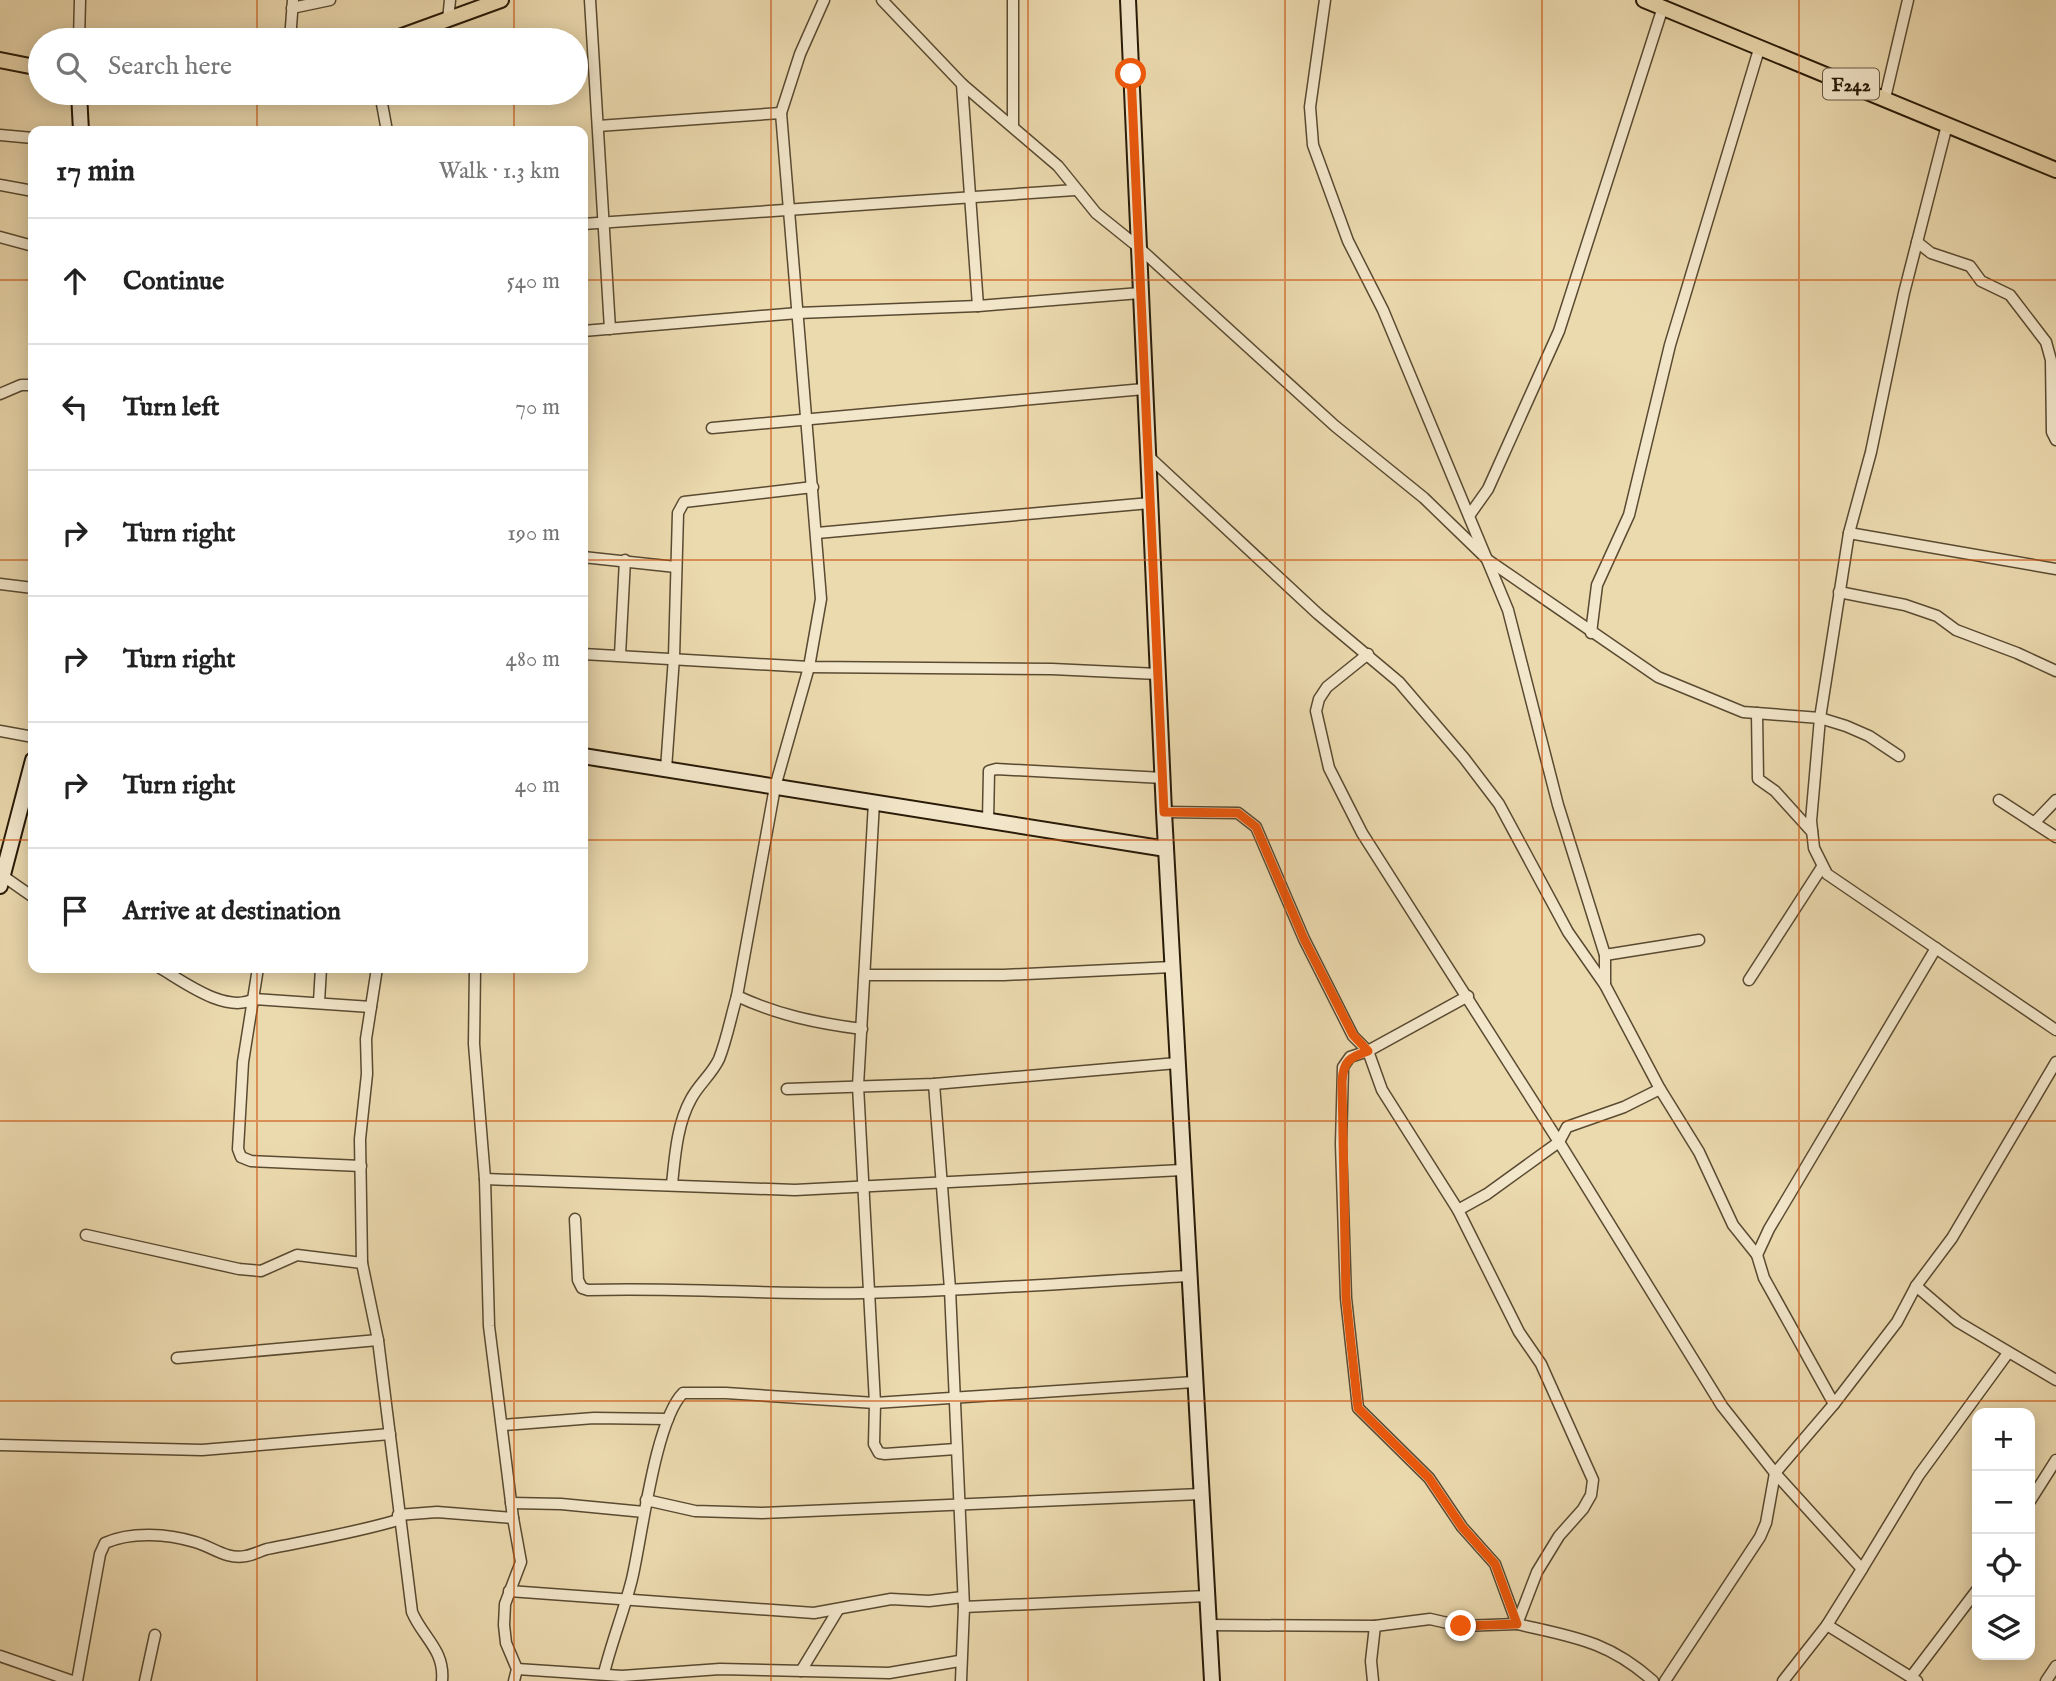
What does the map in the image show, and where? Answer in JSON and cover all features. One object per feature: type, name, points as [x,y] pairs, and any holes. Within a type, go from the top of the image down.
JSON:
[{"type":"main road","points":[[425,28],[501,0]]},
{"type":"main road","points":[[1128,0],[1164,812],[1212,1681]]},
{"type":"main road","name":"F242","points":[[1644,0],[2056,170]]},
{"type":"main road","points":[[0,60],[28,66]]},
{"type":"main road","points":[[80,105],[81,126]]},
{"type":"main road","points":[[588,757],[1166,849]]},
{"type":"main road","points":[[1,881],[28,779]]},
{"type":"street","points":[[79,28],[80,0]]},
{"type":"street","points":[[291,28],[293,4],[330,0]]},
{"type":"street","points":[[448,20],[450,0]]},
{"type":"street","points":[[590,0],[610,329]]},
{"type":"street","points":[[672,1184],[676,1144],[685,1115],[691,1098],[712,1072],[720,1056],[737,996],[775,787],[810,667],[821,599],[781,113],[800,54],[824,0]]},
{"type":"street","points":[[882,0],[962,84],[1058,166],[1096,213],[1137,246],[1335,426],[1424,498],[1488,560],[1658,677],[1743,712],[1820,718],[1869,736],[1899,756]]},
{"type":"street","points":[[1013,0],[1013,126]]},
{"type":"street","points":[[1325,0],[1310,107],[1313,145],[1348,241],[1383,310],[1417,395],[1471,513],[1508,610],[1558,805],[1605,956],[1605,985]]},
{"type":"street","points":[[1885,98],[1908,0]]},
{"type":"street","points":[[1471,513],[1488,489],[1559,331],[1662,7]]},
{"type":"street","points":[[1591,633],[1597,585],[1629,514],[1670,345],[1760,47]]},
{"type":"street","points":[[962,84],[978,306]]},
{"type":"street","points":[[382,105],[386,126]]},
{"type":"street","points":[[598,126],[781,113]]},
{"type":"street","points":[[1947,125],[1917,242],[1871,452],[1849,533],[1820,718],[1812,833],[1822,867],[2056,1030]]},
{"type":"street","points":[[0,135],[28,138]]},
{"type":"street","points":[[0,185],[28,190]]},
{"type":"street","points":[[588,224],[1075,190]]},
{"type":"street","points":[[0,237],[28,245]]},
{"type":"street","points":[[1917,242],[1931,253],[1970,267],[1981,281],[2010,295],[2046,342],[2051,360],[2052,432],[2056,440]]},
{"type":"street","points":[[588,331],[798,313],[978,306],[1139,293]]},
{"type":"street","points":[[0,394],[21,384],[28,385]]},
{"type":"street","points":[[712,428],[1144,390]]},
{"type":"street","points":[[1147,454],[1318,614],[1399,682],[1499,804],[1567,932],[1605,985],[1660,1089],[1699,1152],[1733,1225],[1757,1255],[1765,1278],[1834,1404]]},
{"type":"street","points":[[666,769],[674,657],[678,513],[684,502],[813,487]]},
{"type":"street","points":[[817,533],[1150,503]]},
{"type":"street","points":[[1849,533],[2056,569]]},
{"type":"street","points":[[588,557],[676,567]]},
{"type":"street","points":[[620,655],[625,560]]},
{"type":"street","points":[[0,584],[28,587]]},
{"type":"street","points":[[1839,592],[1905,605],[1937,616],[1971,637],[2017,653],[2056,671]]},
{"type":"street","points":[[588,654],[674,657],[810,667],[1052,669],[1158,674]]},
{"type":"street","points":[[1368,654],[1327,687],[1319,699],[1316,711],[1329,768],[1362,833],[1468,996],[1722,1406],[1775,1473],[1862,1569]]},
{"type":"street","points":[[1757,713],[1758,779],[1776,791],[1812,833]]},
{"type":"street","points":[[0,732],[28,736]]},
{"type":"street","points":[[988,821],[987,779],[989,771],[996,769],[1163,778]]},
{"type":"street","points":[[1999,800],[2056,837]]},
{"type":"street","points":[[2034,823],[2056,800]]},
{"type":"street","points":[[874,802],[858,1086],[861,1188],[875,1403],[874,1444],[879,1453],[956,1450]]},
{"type":"street","points":[[1164,812],[1238,813],[1256,827],[1304,939],[1353,1035],[1368,1051],[1382,1090],[1458,1210],[1520,1332],[1541,1364],[1593,1480],[1591,1495],[1583,1509],[1559,1536],[1537,1572],[1517,1624]]},
{"type":"street","points":[[1749,980],[1822,867]]},
{"type":"street","points":[[1,881],[28,894]]},
{"type":"street","points":[[1605,956],[1699,940]]},
{"type":"street","points":[[1757,1255],[1769,1229],[1936,948]]},
{"type":"street","points":[[865,975],[1004,975],[1172,967]]},
{"type":"street","points":[[169,973],[200,991],[234,1003],[245,1004],[254,999],[371,1007]]},
{"type":"street","points":[[257,973],[243,1062],[238,1149],[242,1157],[251,1161],[361,1166]]},
{"type":"street","points":[[319,1002],[321,973]]},
{"type":"street","points":[[376,973],[366,1040],[367,1074],[360,1139],[362,1262],[378,1340],[398,1518],[412,1612],[417,1624],[438,1650],[442,1660],[442,1681]]},
{"type":"street","points":[[475,973],[474,1045],[485,1179],[489,1326],[521,1562],[505,1604],[505,1634],[517,1669],[514,1681]]},
{"type":"street","points":[[737,996],[775,1013],[813,1023],[862,1029]]},
{"type":"street","points":[[1468,996],[1368,1051],[1350,1057],[1343,1067],[1346,1298],[1358,1408],[1429,1478],[1462,1527],[1495,1564],[1517,1624]]},
{"type":"street","points":[[1665,1681],[1760,1537],[1775,1473],[1834,1404],[1897,1322],[1916,1286],[1952,1238],[2056,1062]]},
{"type":"street","points":[[787,1089],[934,1084],[1177,1063]]},
{"type":"street","points":[[934,1084],[950,1289],[963,1602],[959,1661],[961,1681]]},
{"type":"street","points":[[1458,1210],[1487,1194],[1559,1142],[1567,1127],[1624,1107],[1660,1089]]},
{"type":"street","points":[[485,1179],[795,1190],[1182,1170]]},
{"type":"street","points":[[575,1219],[579,1280],[582,1288],[588,1290],[704,1289],[787,1294],[868,1293],[1188,1276]]},
{"type":"street","points":[[86,1235],[239,1269],[261,1270],[297,1255],[362,1262]]},
{"type":"street","points":[[1916,1286],[1958,1321],[2056,1380]]},
{"type":"street","points":[[177,1359],[378,1340]]},
{"type":"street","points":[[1783,1681],[1827,1625],[1919,1475],[2008,1353]]},
{"type":"street","points":[[604,1672],[626,1601],[646,1500],[668,1419],[678,1398],[690,1391],[875,1403],[1194,1382]]},
{"type":"street","points":[[503,1425],[594,1418],[668,1419]]},
{"type":"street","points":[[0,1445],[202,1450],[390,1434]]},
{"type":"street","points":[[2035,1493],[2056,1460]]},
{"type":"street","points":[[646,1500],[695,1511],[762,1513],[1201,1494]]},
{"type":"street","points":[[511,1503],[644,1512]]},
{"type":"street","points":[[0,1656],[74,1681],[100,1554],[105,1543],[116,1538],[159,1535],[197,1542],[225,1556],[246,1556],[263,1550],[335,1538],[398,1518],[437,1512],[513,1518]]},
{"type":"street","points":[[509,1591],[814,1613],[891,1599],[963,1602],[1207,1596]]},
{"type":"street","points":[[1827,1625],[1914,1679],[1972,1597]]},
{"type":"street","points":[[800,1671],[838,1610]]},
{"type":"street","points":[[1209,1625],[1375,1626],[1430,1619],[1461,1626],[1517,1624],[1585,1639],[1628,1658],[1653,1681]]},
{"type":"street","points":[[1373,1681],[1371,1661],[1375,1626]]},
{"type":"street","points":[[145,1681],[155,1634]]},
{"type":"street","points":[[517,1669],[604,1672],[622,1676],[720,1669],[889,1673],[959,1661]]},
{"type":"street","points":[[2046,1681],[2056,1666]]},
{"type":"route","points":[[1131,74],[1164,812],[1238,813],[1256,827],[1304,939],[1353,1035],[1368,1051],[1350,1057],[1343,1067],[1342,1082],[1341,1144],[1346,1298],[1358,1408],[1429,1478],[1462,1527],[1495,1564],[1517,1624],[1461,1626]]}]
